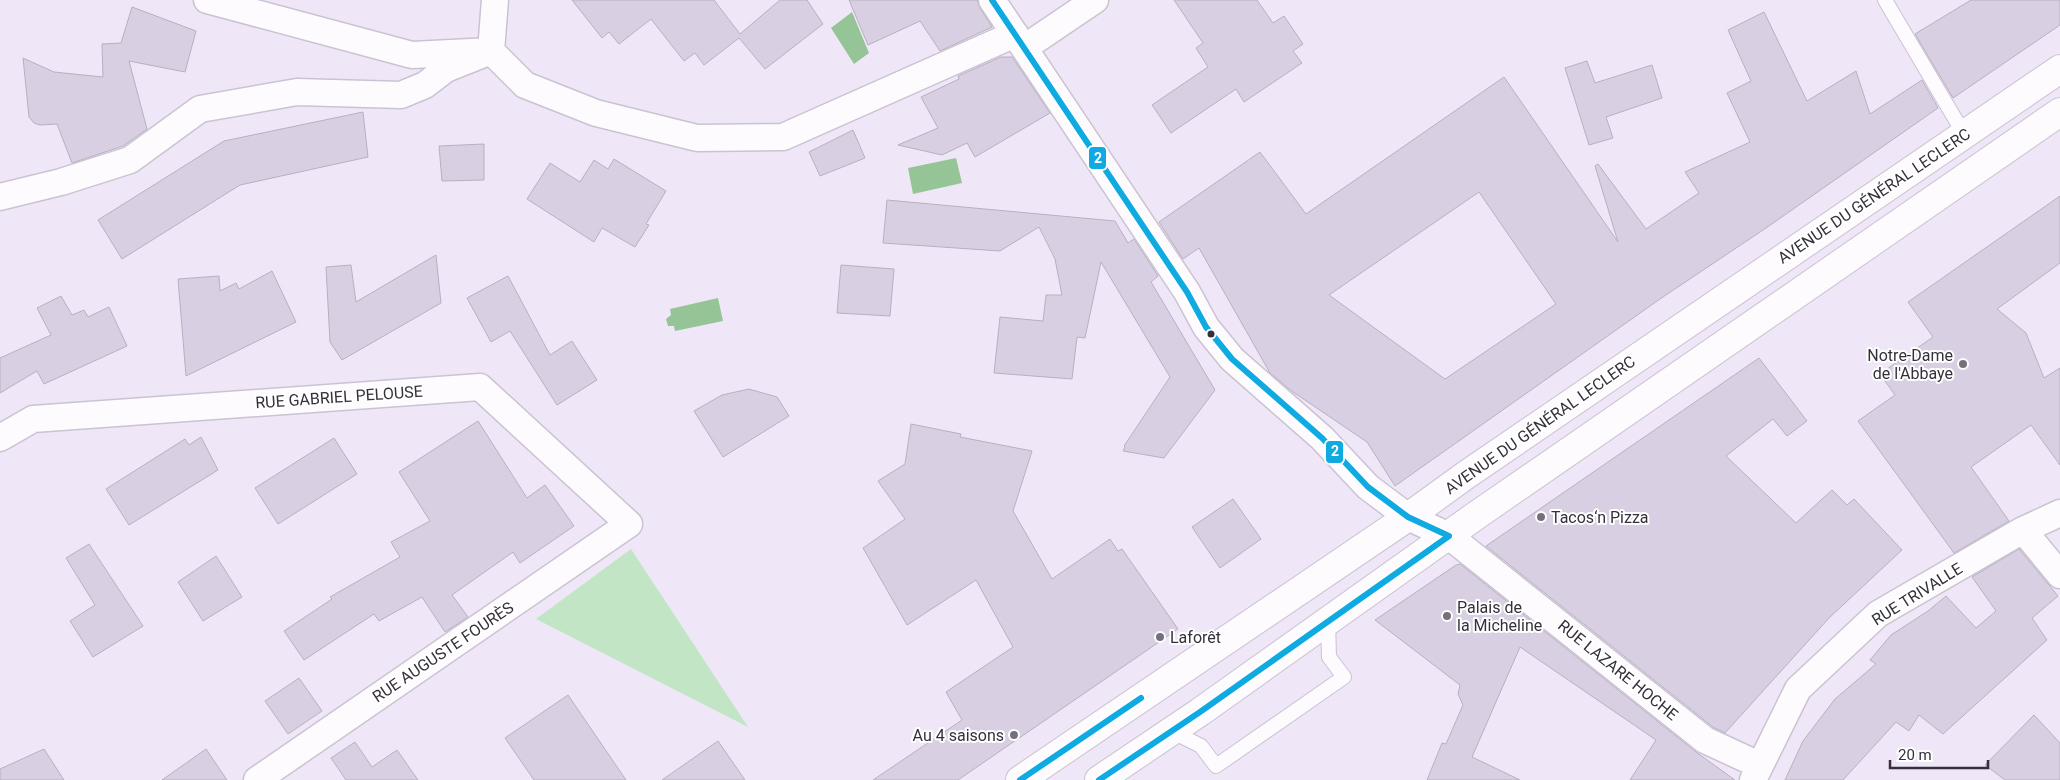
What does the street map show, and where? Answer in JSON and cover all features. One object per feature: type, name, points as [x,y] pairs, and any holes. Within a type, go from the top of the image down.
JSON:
[{"type":"main road","name":"AVENUE DU GÉNÉRAL LECLERC","points":[[1020,780],[1408,517],[1466,475],[2060,69]]},
{"type":"main road","points":[[1099,780],[2060,112]]},
{"type":"street","points":[[207,0],[412,55],[491,51]]},
{"type":"street","points":[[495,0],[491,51],[525,86],[596,113],[697,138],[784,137],[1020,41],[1095,0]]},
{"type":"street","name":"RUE LAZARE HOCHE","points":[[992,0],[1187,292],[1206,328],[1232,359],[1322,438],[1368,487],[1408,517],[1449,536],[1705,740],[1756,773]]},
{"type":"street","points":[[0,197],[60,182],[130,160],[200,109],[297,92],[401,95],[425,85],[446,69],[491,51]]},
{"type":"street","name":"RUE GABRIEL PELOUSE","points":[[0,438],[33,419],[480,388],[629,524]]},
{"type":"street","name":"RUE TRIVALLE","points":[[1756,773],[1798,689],[1878,614],[2023,530],[2060,513]]},
{"type":"street","name":"RUE AUGUSTE FOURÈS","points":[[257,780],[629,524]]},
{"type":"street","points":[[2023,530],[2060,575]]},
{"type":"lane","points":[[1885,0],[1964,134]]},
{"type":"lane","points":[[1170,732],[1201,746],[1216,766],[1344,677],[1329,657],[1328,621]]},
{"type":"shaded area","points":[[852,12],[869,53],[854,64],[831,28]]},
{"type":"shaded area","points":[[956,158],[962,183],[913,194],[908,168]]},
{"type":"shaded area","points":[[718,298],[723,321],[675,331],[674,326],[668,326],[666,319],[671,315],[670,309]]},
{"type":"shaded area","points":[[631,549],[748,727],[536,619]]},
{"type":"building","points":[[572,0],[714,0],[740,34],[780,0],[807,0],[823,24],[765,69],[739,38],[704,65],[695,53],[684,61],[651,19],[619,44],[609,32],[602,38]]},
{"type":"building","points":[[849,0],[977,0],[992,27],[940,51],[920,21],[868,45]]},
{"type":"building","points":[[1174,0],[1257,0],[1273,23],[1284,16],[1303,44],[1293,51],[1302,63],[1244,102],[1236,89],[1171,133],[1152,105],[1208,67],[1196,48],[1203,43]]},
{"type":"building","points":[[1971,0],[2060,0],[2060,25],[1953,98],[1915,34]]},
{"type":"building","points":[[132,7],[196,31],[185,72],[129,61],[147,129],[123,146],[72,163],[57,124],[40,125],[34,123],[29,117],[23,58],[54,72],[103,77],[102,44],[121,43]]},
{"type":"building","points":[[1764,12],[1807,101],[1856,71],[1870,114],[1922,80],[1938,108],[1766,228],[1660,299],[1395,486],[1367,442],[1293,392],[1270,373],[1199,248],[1183,259],[1159,222],[1260,152],[1306,214],[1504,77],[1618,242],[1595,166],[1598,164],[1646,229],[1699,193],[1685,172],[1750,142],[1727,93],[1751,81],[1728,30]],"holes":[[[1479,192],[1556,304],[1445,379],[1329,295]]]},
{"type":"building","points":[[1001,57],[1012,57],[1050,113],[975,157],[967,143],[942,155],[898,145],[938,128],[921,97],[959,79],[958,76]]},
{"type":"building","points":[[1587,61],[1595,83],[1652,65],[1662,98],[1606,117],[1613,138],[1589,145],[1565,68]]},
{"type":"building","points":[[363,112],[368,157],[240,185],[122,259],[98,220],[224,141]]},
{"type":"building","points":[[853,130],[865,158],[820,176],[809,152]]},
{"type":"building","points":[[484,144],[484,180],[442,181],[439,146]]},
{"type":"building","points":[[614,159],[666,191],[646,224],[649,225],[635,247],[602,228],[594,242],[527,199],[550,163],[580,182],[594,160],[608,169]]},
{"type":"building","name":"Notre-Dame de l'Abbaye","points":[[2060,196],[2060,263],[1997,309],[2026,333],[2044,378],[2060,368],[2060,465],[2031,425],[1971,467],[2009,521],[1954,553],[1858,421],[1895,395],[1880,374],[1933,337],[1908,302]]},
{"type":"building","points":[[887,200],[1115,221],[1128,243],[1134,239],[1158,276],[1151,282],[1215,390],[1164,458],[1123,451],[1124,446],[1170,377],[1101,262],[1085,338],[1077,337],[1072,379],[994,373],[1000,317],[1043,321],[1046,295],[1062,295],[1055,259],[1039,227],[1000,251],[883,243]]},
{"type":"building","points":[[436,255],[441,303],[342,360],[330,342],[326,267],[351,265],[356,302]]},
{"type":"building","points":[[841,265],[894,269],[890,316],[837,313]]},
{"type":"building","points":[[272,271],[296,322],[186,376],[178,279],[219,276],[220,291],[236,283],[239,289]]},
{"type":"building","points":[[508,276],[550,355],[572,341],[597,380],[557,405],[510,331],[491,342],[467,298]]},
{"type":"building","points":[[61,296],[72,315],[84,310],[88,317],[109,307],[127,346],[44,384],[37,371],[0,393],[0,358],[51,335],[37,308]]},
{"type":"building","points":[[1759,358],[1807,421],[1787,436],[1773,419],[1726,456],[1796,523],[1832,490],[1847,505],[1854,499],[1902,550],[1829,618],[1725,733],[1713,727],[1486,546]]},
{"type":"building","points":[[749,389],[777,397],[789,416],[723,457],[694,411],[722,395]]},
{"type":"building","points":[[478,421],[527,498],[545,485],[574,526],[520,563],[513,552],[452,595],[468,617],[445,632],[422,597],[379,621],[374,614],[304,660],[284,631],[332,599],[330,597],[400,557],[391,542],[430,521],[399,472]]},
{"type":"building","points":[[911,424],[961,434],[960,437],[1032,451],[1013,511],[1052,579],[1110,539],[1118,551],[1122,549],[1178,629],[958,780],[873,780],[962,720],[946,692],[1013,647],[976,580],[907,625],[863,548],[905,519],[878,481],[905,464]]},
{"type":"building","points":[[201,437],[218,470],[129,525],[106,489],[185,439],[189,445]]},
{"type":"building","points":[[334,438],[357,474],[278,524],[255,488]]},
{"type":"building","points":[[1233,499],[1261,539],[1220,568],[1192,527]]},
{"type":"building","points":[[89,544],[143,626],[93,657],[70,621],[95,605],[66,558]]},
{"type":"building","points":[[2019,549],[2058,596],[2032,618],[2047,640],[1943,734],[1919,715],[1909,731],[1896,722],[1843,780],[1785,780],[1803,741],[1835,699],[1876,664],[1870,660],[1891,635],[1928,611],[1946,596],[1976,628],[1996,611],[1972,577]]},
{"type":"building","points":[[216,556],[242,597],[203,621],[178,582]]},
{"type":"building","points":[[1460,564],[1696,752],[1735,780],[1630,780],[1656,740],[1520,647],[1472,757],[1520,780],[1427,780],[1442,743],[1446,744],[1463,705],[1458,694],[1460,685],[1375,620]]},
{"type":"building","points":[[299,678],[322,711],[288,734],[265,701]]},
{"type":"building","points":[[568,695],[626,780],[534,780],[505,738]]},
{"type":"building","points":[[2034,715],[2060,743],[2060,780],[2005,780],[1985,765]]},
{"type":"building","points":[[718,741],[745,780],[662,780]]},
{"type":"building","points":[[355,742],[372,767],[397,750],[418,780],[346,780],[331,758]]},
{"type":"building","points":[[44,749],[64,780],[0,780],[0,769]]},
{"type":"building","points":[[206,749],[227,780],[162,780]]},
{"type":"transit line","name":"2","points":[[992,0],[1187,292],[1206,327],[1232,359],[1322,438],[1368,487],[1408,517],[1449,536],[1200,712],[1099,780]]},
{"type":"transit line","name":"2","points":[[1020,780],[1141,698]]},
{"type":"place","name":"Notre-Dame de l'Abbaye","points":[[1963,364]]},
{"type":"place","name":"Tacos‘n Pizza","points":[[1541,517]]},
{"type":"place","name":"Palais de la Micheline","points":[[1447,616]]},
{"type":"place","name":"Laforêt","points":[[1160,637]]},
{"type":"place","name":"Au 4 saisons","points":[[1014,735]]}]
